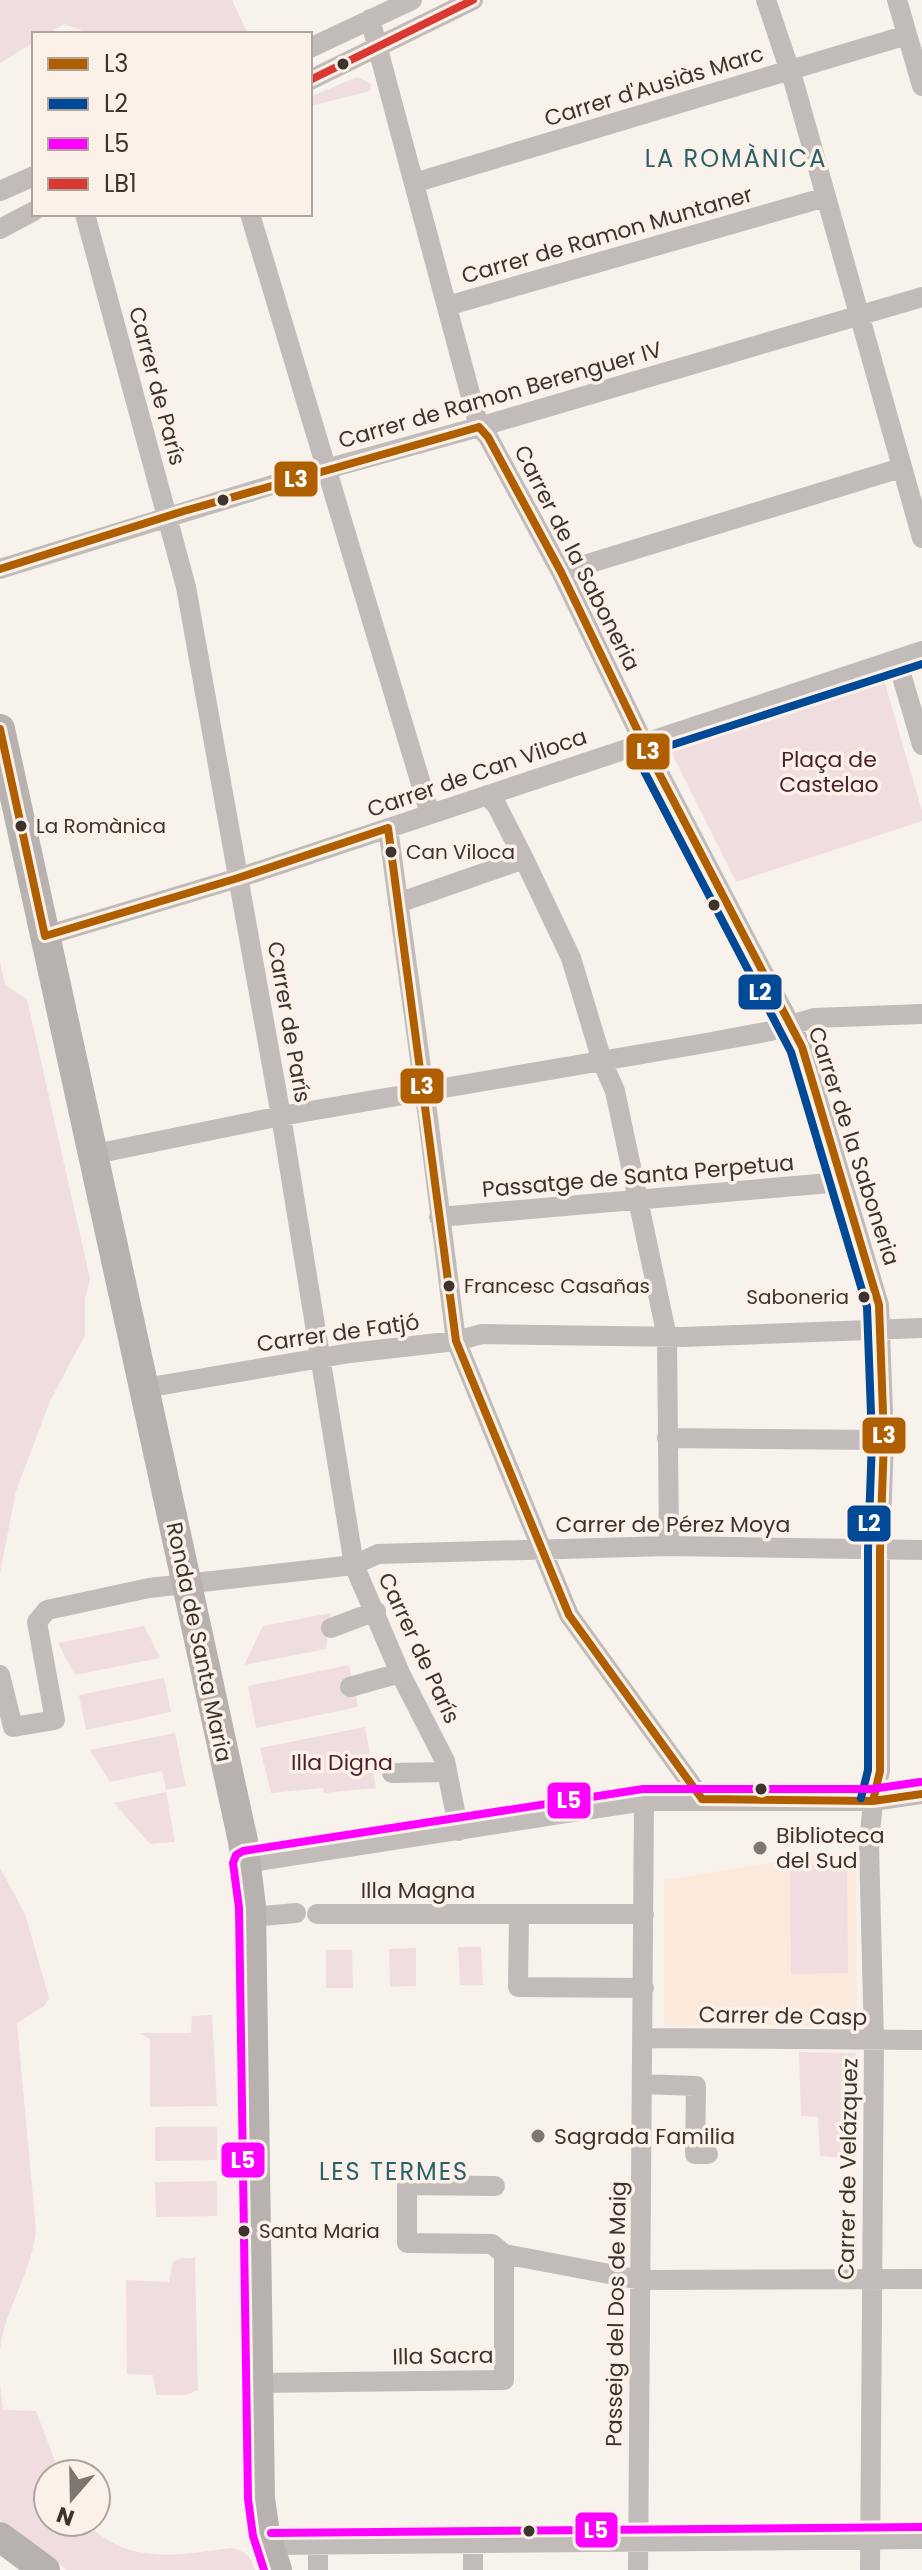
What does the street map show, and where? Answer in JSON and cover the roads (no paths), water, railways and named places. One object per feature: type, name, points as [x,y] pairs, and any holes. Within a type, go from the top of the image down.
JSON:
[{"type":"street","points":[[312,47],[412,0]]},
{"type":"street","points":[[312,79],[473,0]]},
{"type":"street","points":[[766,0],[794,83],[922,538]]},
{"type":"street","points":[[897,0],[922,86]]},
{"type":"street","name":"Carrer de la Saboneria","points":[[370,19],[479,427],[488,437],[561,572],[643,742],[802,1047],[879,1305],[884,1440],[880,1550],[880,1771],[873,1801]]},
{"type":"street","name":"Carrer d'Ausiàs Marc","points":[[414,183],[907,35]]},
{"type":"street","points":[[0,191],[32,177]]},
{"type":"street","name":"Carrer de Ramon Muntaner","points":[[447,306],[826,197]]},
{"type":"street","points":[[0,229],[32,212]]},
{"type":"street","name":"Carrer de París","points":[[86,216],[186,587],[281,1116],[354,1565],[400,1673],[445,1761],[459,1831]]},
{"type":"street","points":[[251,216],[430,814]]},
{"type":"street","name":"Carrer de Ramon Berenguer IV","points":[[0,569],[326,469],[922,297]]},
{"type":"street","points":[[561,572],[901,468]]},
{"type":"street","name":"Carrer de Can Viloca","points":[[45,936],[238,878],[922,651]]},
{"type":"street","points":[[897,660],[922,745]]},
{"type":"street","name":"Ronda de Santa Maria","points":[[0,729],[95,1154],[245,1863],[251,1917],[260,2499],[265,2533],[274,2558]]},
{"type":"street","points":[[487,795],[497,806],[571,958],[602,1061],[615,1091],[667,1337],[669,1546]]},
{"type":"street","points":[[388,828],[456,1341],[569,1615],[702,1799]]},
{"type":"street","points":[[398,903],[524,859]]},
{"type":"street","points":[[95,1154],[281,1116],[771,1031],[814,1018],[922,1014]]},
{"type":"street","name":"Passatge de Santa Perpetua","points":[[439,1217],[841,1182]]},
{"type":"street","name":"Carrer de Fatjó","points":[[145,1388],[319,1359],[456,1341],[482,1334],[667,1337],[922,1328]]},
{"type":"street","points":[[667,1438],[884,1440]]},
{"type":"street","name":"Carrer de Pérez Moya","points":[[0,1675],[13,1727],[55,1720],[37,1622],[47,1610],[149,1588],[354,1565],[378,1554],[669,1546],[922,1550]]},
{"type":"street","points":[[331,1628],[376,1611]]},
{"type":"street","points":[[350,1687],[400,1673]]},
{"type":"street","points":[[392,1773],[447,1772]]},
{"type":"street","points":[[245,1863],[644,1801],[873,1801],[922,1794]]},
{"type":"street","name":"Passeig del Dos de Maig","points":[[638,2570],[644,1801]]},
{"type":"street","name":"Carrer de Velázquez","points":[[870,2570],[874,2041],[869,1845],[873,1801]]},
{"type":"street","points":[[251,1917],[296,1913]]},
{"type":"street","name":"Illa Magna","points":[[317,1914],[644,1914]]},
{"type":"street","points":[[519,1915],[518,1987],[644,1988]]},
{"type":"street","name":"Carrer de Casp","points":[[644,2038],[922,2040]]},
{"type":"street","points":[[643,2084],[696,2086],[695,2154],[708,2154]]},
{"type":"street","points":[[495,2186],[407,2185],[407,2243],[492,2244],[504,2254],[641,2280],[922,2279]]},
{"type":"street","name":"Illa Sacra","points":[[258,2383],[504,2380],[504,2254]]},
{"type":"street","points":[[0,2537],[45,2570]]},
{"type":"street","points":[[274,2558],[318,2544],[922,2539]]},
{"type":"street","points":[[473,2542],[473,2570]]},
{"type":"street","points":[[318,2544],[318,2570]]},
{"type":"place","name":"La Romànica","points":[[21,826]]},
{"type":"place","name":"Can Viloca","points":[[391,852]]},
{"type":"place","name":"Francesc Casañas","points":[[449,1286]]},
{"type":"place","name":"Saboneria","points":[[864,1297]]},
{"type":"place","name":"Biblioteca del Sud","points":[[760,1848]]},
{"type":"place","name":"Sagrada Familia","points":[[538,2136]]},
{"type":"place","name":"Santa Maria","points":[[244,2231]]},
{"type":"district","name":"LA ROMÀNICA","points":[[736,158]]},
{"type":"district","name":"LES TERMES","points":[[394,2171]]},
{"type":"park label","name":"Plaça de Castelao","points":[[829,772]]},
{"type":"park label","name":"Illa Digna","points":[[342,1762]]}]
